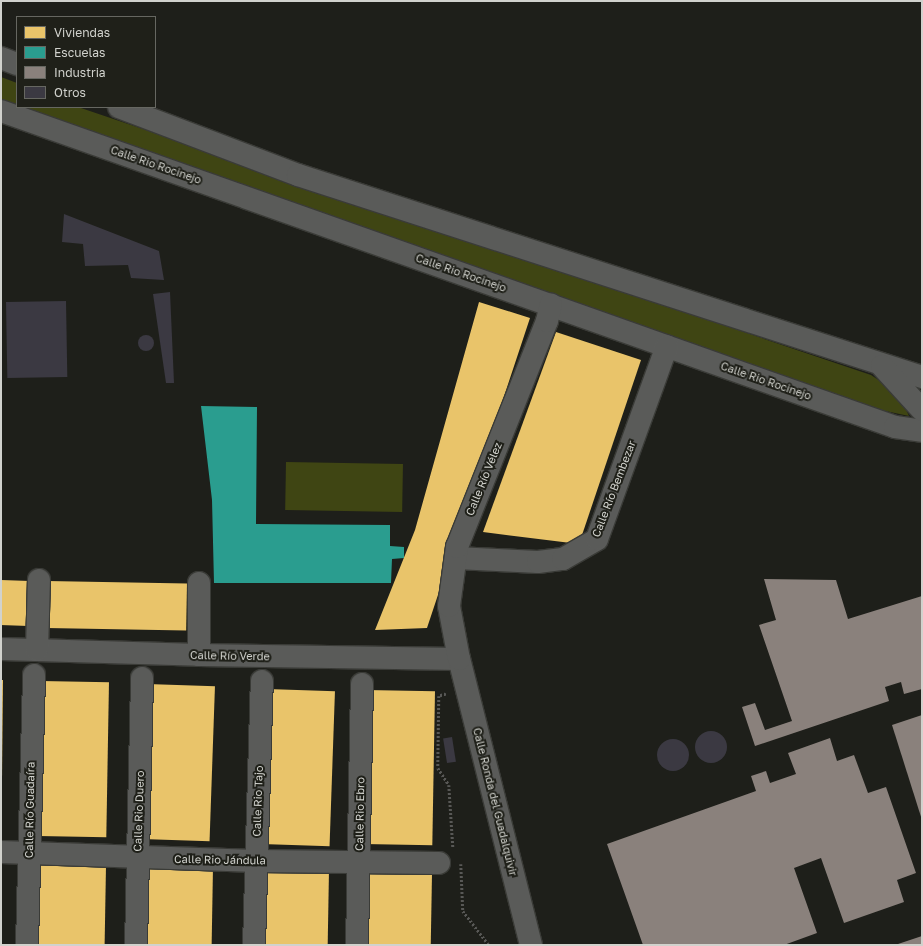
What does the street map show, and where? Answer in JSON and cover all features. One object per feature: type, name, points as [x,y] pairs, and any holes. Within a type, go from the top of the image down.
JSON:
[{"type":"street","points":[[1,58],[16,64]]},
{"type":"street","points":[[122,108],[298,175],[920,375]]},
{"type":"street","name":"Calle Rio Rocinejo","points":[[1,111],[551,304],[895,427],[922,431]]},
{"type":"street","name":"Calle Río Vélez","points":[[459,659],[449,606],[457,547],[547,321],[551,304]]},
{"type":"street","name":"Calle Río Bembezar","points":[[456,558],[538,562],[563,559],[597,539],[667,346]]},
{"type":"street","points":[[878,362],[922,410]]},
{"type":"street","points":[[37,650],[39,580]]},
{"type":"street","points":[[198,655],[199,583]]},
{"type":"street","name":"Calle Río Verde","points":[[1,649],[198,655],[459,659]]},
{"type":"street","name":"Calle Ronda del Guadalquivir","points":[[459,659],[531,945]]},
{"type":"street","name":"Calle Río Guadaíra","points":[[27,945],[34,675]]},
{"type":"street","name":"Calle Rio Duero","points":[[136,945],[142,678]]},
{"type":"street","name":"Calle Rio Tajo","points":[[254,945],[262,681]]},
{"type":"street","name":"Calle Rio Ebro","points":[[357,945],[362,684]]},
{"type":"street","name":"Calle Rio Jándula","points":[[1,852],[256,861],[439,862]]},
{"type":"green space","points":[[1,77],[16,83],[16,108],[81,108],[871,375],[898,393],[909,416],[862,406],[1,105]]},
{"type":"green space","points":[[286,462],[403,464],[402,512],[285,510]]},
{"type":"building: Viviendas","points":[[479,302],[530,318],[427,628],[375,630],[415,530]]},
{"type":"building: Viviendas","points":[[556,332],[641,360],[579,544],[483,532]]},
{"type":"building: Viviendas","points":[[1,580],[30,581],[28,626],[1,625]]},
{"type":"building: Viviendas","points":[[47,581],[187,583],[186,630],[46,628]]},
{"type":"building: Viviendas","points":[[1,680],[3,680],[2,779],[1,779]]},
{"type":"building: Viviendas","points":[[41,681],[109,682],[106,837],[38,836]]},
{"type":"building: Viviendas","points":[[147,684],[215,686],[210,841],[142,839]]},
{"type":"building: Viviendas","points":[[267,689],[335,691],[330,846],[262,844]]},
{"type":"building: Viviendas","points":[[366,690],[435,691],[432,845],[363,844]]},
{"type":"building: Viviendas","points":[[37,865],[106,866],[105,945],[36,945]]},
{"type":"building: Viviendas","points":[[145,866],[213,867],[212,945],[144,945]]},
{"type":"building: Viviendas","points":[[261,869],[329,870],[328,945],[260,945]]},
{"type":"building: Viviendas","points":[[364,873],[432,874],[431,945],[363,945]]},
{"type":"building: Escuelas","points":[[201,406],[257,407],[256,524],[390,525],[390,546],[404,547],[404,558],[392,559],[391,583],[214,583],[212,500]]},
{"type":"building: Industria","points":[[764,579],[836,580],[848,619],[922,596],[922,689],[904,694],[901,682],[885,687],[889,701],[755,746],[742,707],[755,703],[765,730],[792,721],[759,625],[776,620]]},
{"type":"building: Industria","points":[[922,715],[922,820],[892,725]]},
{"type":"building: Industria","points":[[830,738],[837,761],[854,755],[868,793],[886,787],[916,873],[897,880],[904,902],[844,923],[821,858],[794,868],[817,933],[784,945],[643,945],[607,844],[756,791],[751,776],[766,771],[770,783],[796,774],[788,753]]},
{"type":"building: Industria","points":[[922,936],[922,945],[895,945]]},
{"type":"building: Otros","points":[[64,214],[159,251],[164,280],[131,278],[128,265],[85,266],[83,244],[62,242]]},
{"type":"building: Otros","points":[[170,292],[174,383],[166,383],[153,294]]},
{"type":"building: Otros","points":[[66,301],[67,377],[7,378],[6,302]]},
{"type":"building: Otros","points":[[143,335],[149,335],[154,340],[152,349],[149,351],[143,351],[138,346],[138,340]]},
{"type":"building: Otros","points":[[708,731],[714,731],[723,735],[727,747],[723,759],[714,763],[708,763],[699,759],[695,750],[695,744],[699,735]]},
{"type":"building: Otros","points":[[452,737],[456,762],[447,763],[443,738]]},
{"type":"building: Otros","points":[[670,739],[676,739],[685,743],[689,755],[685,767],[676,771],[670,771],[661,767],[657,758],[657,752],[661,743]]}]
